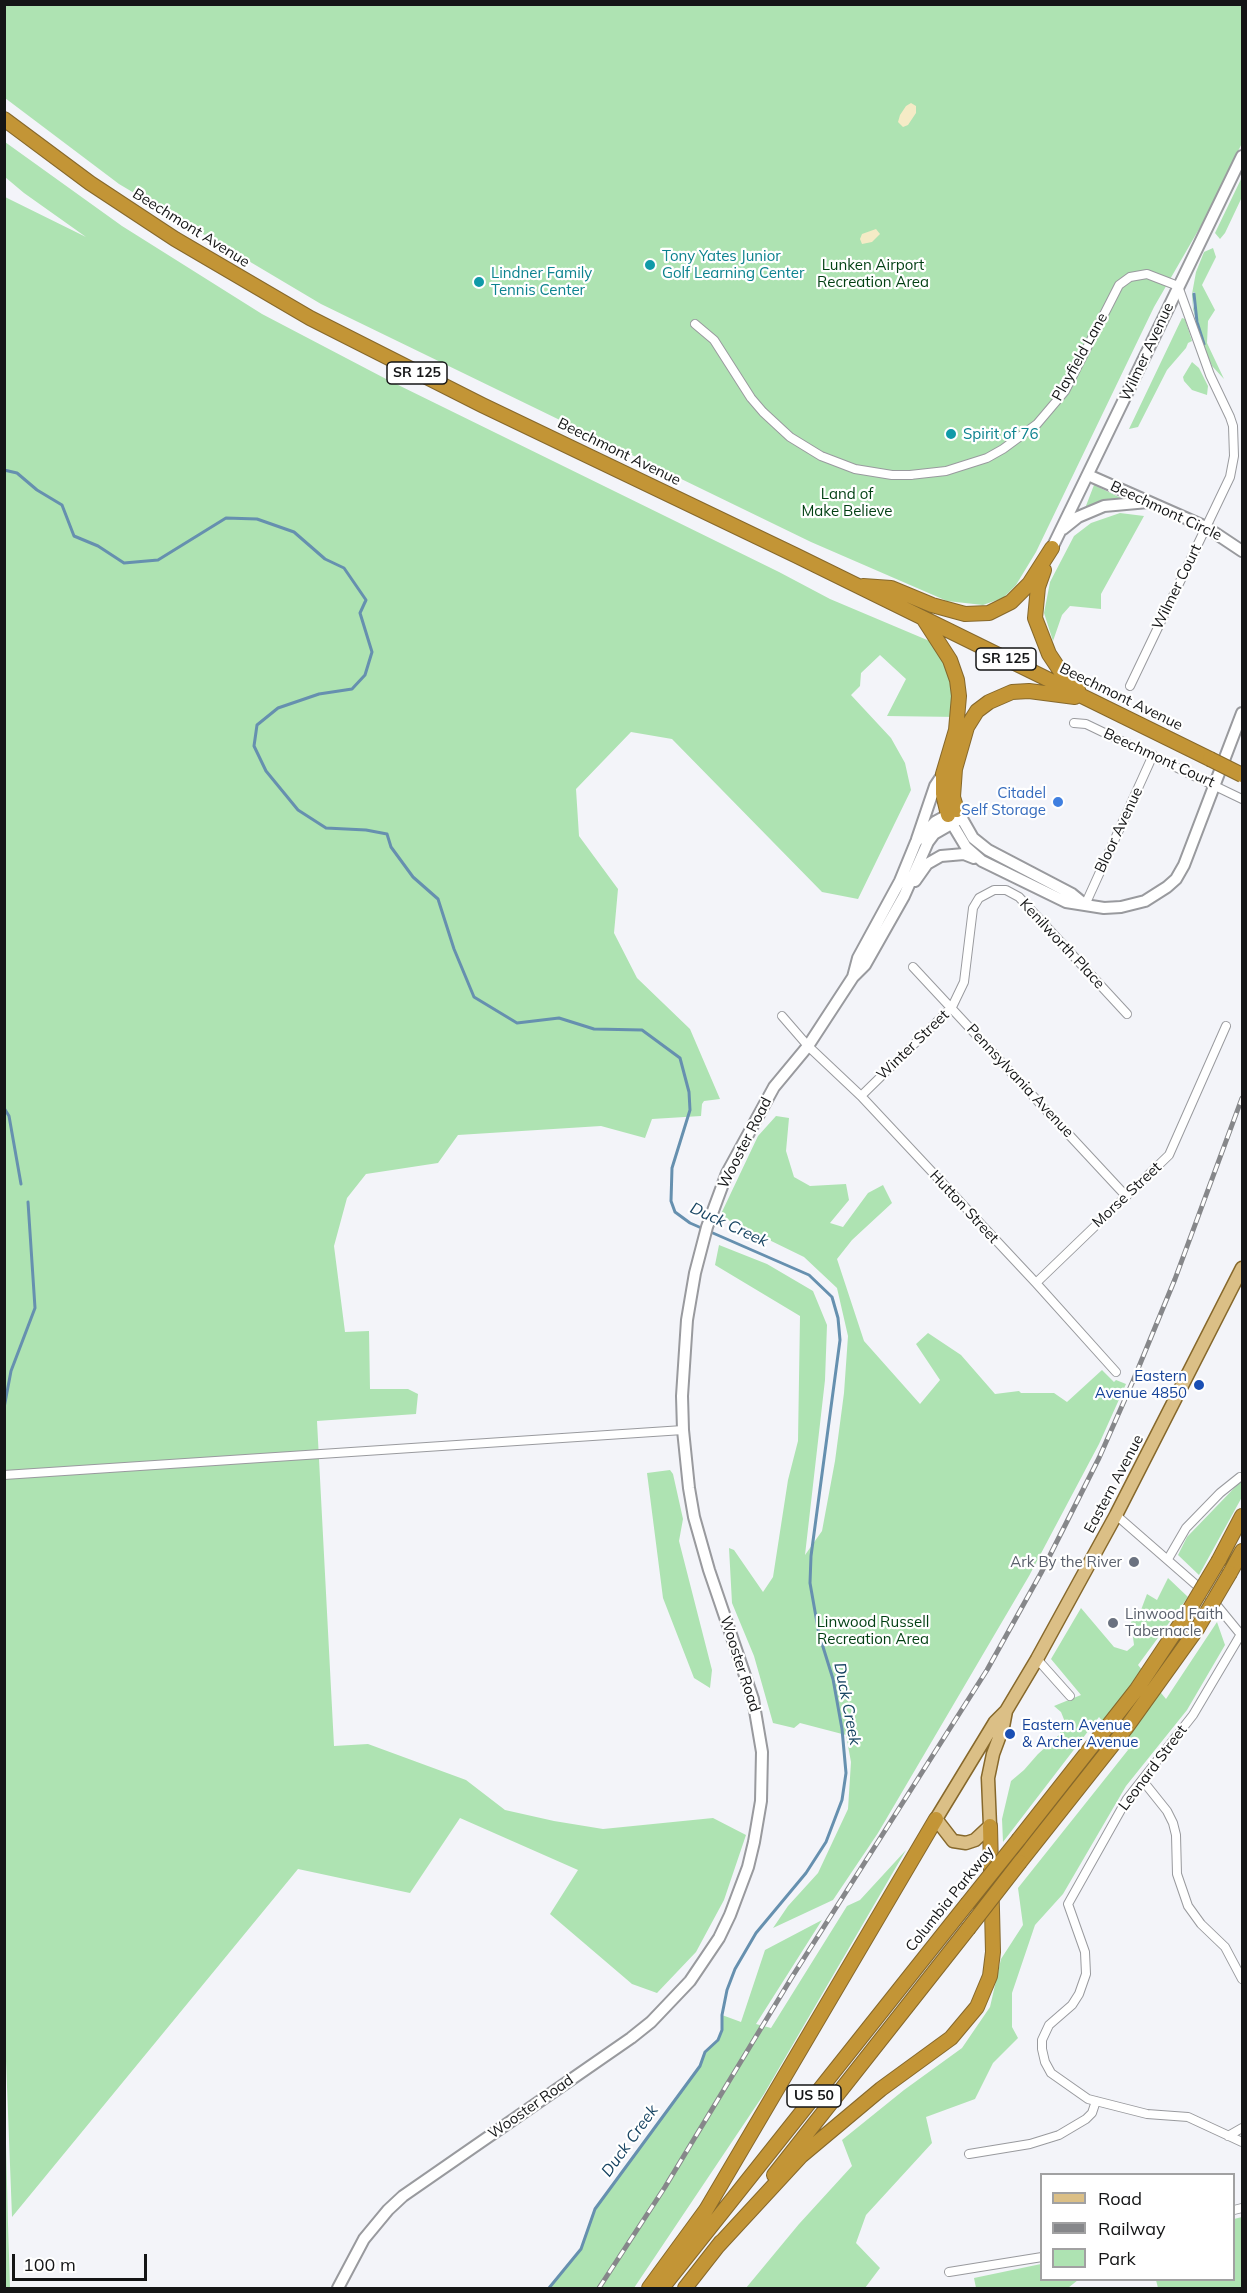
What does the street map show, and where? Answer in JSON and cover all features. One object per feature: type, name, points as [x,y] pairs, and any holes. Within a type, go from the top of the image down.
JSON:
[{"type":"highway","name":"Beechmont Avenue","points":[[4,119],[90,183],[243,280],[310,318],[482,405],[1242,775]]},
{"type":"highway","points":[[854,585],[891,588],[932,605],[965,614],[989,613],[1011,602],[1029,584],[1052,548]]},
{"type":"highway","points":[[1052,548],[1038,587],[1035,618],[1041,637],[1053,661],[1063,675],[1089,699]]},
{"type":"highway","points":[[923,618],[950,660],[957,680],[959,696],[956,730],[943,774],[943,794],[954,817]]},
{"type":"highway","points":[[954,817],[955,770],[967,727],[977,711],[989,702],[1012,692],[1029,691],[1089,699]]},
{"type":"highway","name":"Columbia Parkway","points":[[662,2289],[1137,1689],[1220,1560],[1242,1516]]},
{"type":"highway","name":"Columbia Parkway","points":[[684,2289],[1132,1720],[1197,1629],[1242,1551]]},
{"type":"highway","points":[[649,2289],[706,2210],[936,1819]]},
{"type":"highway","points":[[717,2247],[801,2156],[881,2089],[951,2038],[977,2007],[990,1976],[993,1952],[990,1826]]},
{"type":"main road","name":"Eastern Avenue","points":[[1006,1711],[1116,1515],[1242,1268]]},
{"type":"main road","points":[[1006,1711],[1004,1726],[993,1754],[988,1778],[990,1826],[975,1840],[960,1843],[953,1841],[936,1819],[995,1722],[1006,1711]]},
{"type":"street","name":"Wilmer Avenue","points":[[1052,548],[1242,156]]},
{"type":"street","name":"Playfield Lane","points":[[695,324],[714,340],[763,412],[790,437],[821,456],[855,469],[891,475],[911,475],[946,471],[987,458],[1010,445],[1037,424],[1065,391],[1119,285],[1130,277],[1147,274],[1178,286]]},
{"type":"street","name":"Wilmer Court","points":[[1130,686],[1230,477],[1235,443],[1230,417],[1202,355],[1178,286]]},
{"type":"street","name":"Beechmont Circle","points":[[1088,475],[1206,527],[1242,551]]},
{"type":"street","points":[[1060,531],[1078,517],[1104,506],[1148,502]]},
{"type":"street","points":[[904,897],[927,864],[933,859],[956,853],[982,861],[1066,903],[1104,908],[1127,906],[1145,901],[1176,879],[1184,865],[1242,713]]},
{"type":"street","name":"Beechmont Court","points":[[1074,723],[1086,724],[1242,799]]},
{"type":"street","name":"Bloor Avenue","points":[[1085,905],[1154,755]]},
{"type":"street","points":[[916,842],[935,786],[943,774]]},
{"type":"street","points":[[954,817],[966,847],[982,861]]},
{"type":"street","points":[[954,817],[973,838],[988,850],[1072,894],[1085,905]]},
{"type":"street","name":"Wooster Road","points":[[853,977],[858,958],[900,881],[916,842],[926,830],[954,817]]},
{"type":"street","name":"Wooster Road","points":[[338,2289],[364,2239],[403,2196],[631,2038],[670,2004],[705,1960],[723,1931],[740,1892],[754,1842],[761,1801],[762,1752],[758,1723],[746,1675],[720,1603],[694,1517],[683,1430],[684,1358],[691,1298],[699,1256],[727,1173],[774,1087],[808,1046],[853,977],[865,965],[904,897],[928,842],[954,817]]},
{"type":"street","name":"Kenilworth Place","points":[[972,920],[975,905],[986,893],[997,890],[1011,892],[1127,1014]]},
{"type":"street","name":"Winter Street","points":[[861,1096],[952,1007],[964,982],[972,920]]},
{"type":"street","name":"Pennsylvania Avenue","points":[[913,967],[1126,1196]]},
{"type":"street","points":[[782,1016],[808,1046]]},
{"type":"street","name":"Morse Street","points":[[1035,1282],[1169,1155],[1227,1026]]},
{"type":"street","name":"Hutton Street","points":[[808,1046],[861,1096],[1116,1372]]},
{"type":"street","points":[[4,1475],[683,1430]]},
{"type":"street","points":[[1168,1559],[1186,1528],[1220,1493],[1240,1477]]},
{"type":"street","points":[[1116,1515],[1210,1597],[1242,1635]]},
{"type":"street","name":"Leonard Street","points":[[1096,2101],[1088,2099],[1057,2079],[1046,2066],[1042,2049],[1042,2040],[1048,2025],[1072,2005],[1079,1994],[1086,1974],[1085,1953],[1068,1904],[1127,1798],[1143,1781],[1192,1715],[1242,1635]]},
{"type":"street","points":[[1037,1659],[1070,1696]]},
{"type":"street","points":[[1143,1781],[1167,1811],[1173,1823],[1176,1834],[1178,1874],[1188,1906],[1201,1924],[1225,1947],[1242,1979]]},
{"type":"street","points":[[969,2154],[1030,2144],[1059,2135],[1086,2119],[1092,2113],[1096,2101],[1147,2114],[1188,2117],[1242,2142]]},
{"type":"street","points":[[1228,2136],[1242,2128]]},
{"type":"street","points":[[949,2272],[1040,2258]]},
{"type":"green space","name":"Lunken Airport Recreation Area","points":[[4,5],[1242,5],[1242,143],[1210,210],[1154,307],[1036,552],[1016,585],[1003,598],[983,605],[947,601],[811,542],[321,304],[119,184],[5,98]]},
{"type":"green space","points":[[5,142],[122,226],[262,314],[388,380],[830,599],[939,645],[950,660],[958,717],[887,716],[906,679],[880,655],[861,673],[860,686],[851,695],[891,738],[905,763],[911,790],[858,899],[822,892],[672,739],[631,732],[576,789],[579,836],[618,889],[614,933],[637,978],[690,1029],[720,1099],[704,1101],[701,1116],[652,1119],[645,1138],[601,1126],[458,1135],[438,1163],[366,1174],[347,1198],[334,1246],[345,1332],[369,1331],[370,1389],[408,1389],[418,1394],[416,1414],[317,1421],[334,1746],[368,1744],[466,1780],[505,1810],[554,1821],[603,1829],[713,1818],[746,1835],[724,1900],[696,1952],[657,1993],[632,1984],[550,1914],[578,1870],[460,1818],[410,1893],[298,1869],[12,2217],[5,2035],[5,197],[86,237],[5,177]]},
{"type":"green space","points":[[1242,177],[1242,197],[1220,239],[1215,233]]},
{"type":"green space","points":[[1213,248],[1216,257],[1202,285],[1215,310],[1208,321],[1207,343],[1224,379],[1212,366],[1203,345],[1195,305],[1195,292],[1193,292],[1193,305],[1197,323],[1193,309],[1192,294],[1196,272],[1204,252]]},
{"type":"green space","points":[[1182,318],[1185,319],[1192,341],[1167,370],[1138,427],[1129,429]]},
{"type":"green space","points":[[1192,362],[1199,368],[1208,386],[1207,395],[1192,390],[1184,381],[1183,377]]},
{"type":"green space","points":[[1094,485],[1121,498],[1121,500],[1084,511]]},
{"type":"green space","points":[[1120,513],[1144,516],[1101,594],[1101,609],[1070,606],[1062,615],[1053,641],[1044,613],[1050,582],[1074,536],[1091,523]]},
{"type":"green space","name":"Linwood Russell Recreation Area","points":[[776,1116],[789,1118],[786,1151],[794,1177],[810,1186],[846,1184],[849,1200],[830,1223],[843,1227],[868,1193],[883,1185],[892,1203],[852,1240],[837,1259],[864,1341],[920,1404],[940,1380],[916,1344],[928,1333],[961,1355],[995,1394],[1019,1391],[1021,1393],[1054,1393],[1067,1402],[1102,1370],[1114,1382],[1116,1380],[1126,1384],[1099,1444],[1029,1576],[878,1833],[833,1900],[773,1928],[788,1906],[818,1873],[848,1809],[851,1762],[846,1735],[800,1723],[794,1728],[773,1723],[754,1656],[732,1603],[729,1548],[734,1550],[763,1592],[773,1577],[788,1480],[798,1441],[800,1316],[715,1265],[719,1245],[767,1264],[813,1291],[827,1325],[825,1380],[805,1555],[822,1531],[835,1461],[844,1393],[848,1336],[837,1288],[804,1257],[720,1216],[758,1136]]},
{"type":"green space","points":[[670,1470],[673,1474],[683,1519],[679,1541],[712,1670],[710,1688],[694,1678],[663,1598],[647,1473]]},
{"type":"green space","points":[[1241,1481],[1242,1497],[1199,1575],[1178,1555],[1187,1537]]},
{"type":"green space","points":[[1168,1578],[1188,1597],[1138,1665],[1166,1699],[1217,1622],[1225,1645],[1187,1710],[1126,1786],[1063,1894],[1035,1925],[1012,1993],[1012,2027],[1018,2038],[993,2063],[975,2099],[926,2117],[932,2143],[866,2215],[856,2243],[880,2268],[865,2288],[746,2288],[799,2224],[852,2166],[842,2140],[904,2090],[962,2048],[990,2007],[1001,1959],[1023,1925],[1018,1888],[1128,1750],[1099,1717],[1003,1842],[1002,1819],[1011,1781],[1059,1735],[1065,1722],[1061,1712],[1054,1706],[1081,1695],[1051,1659],[1081,1608],[1114,1647],[1127,1651],[1134,1645],[1131,1622],[1141,1610],[1147,1594],[1157,1600]]},
{"type":"green space","points":[[906,1850],[764,2094],[634,2288],[549,2288],[581,2249],[595,2209],[700,2066],[705,2052],[718,2040],[722,2030],[722,2015],[741,2022],[765,1950],[822,1920],[756,2024],[771,2028],[847,1906],[860,1900]]},
{"type":"green space","points":[[5,2103],[8,2224],[10,2288],[4,2288]]},
{"type":"green space","points":[[1242,2217],[1242,2288],[1158,2288],[1156,2281],[1235,2281],[1235,2219]]},
{"type":"green space","points":[[1040,2264],[1040,2281],[1077,2281],[1068,2288],[976,2288],[974,2278]]},
{"type":"sand","points":[[911,103],[916,106],[916,113],[908,125],[903,127],[898,122],[900,115]]},
{"type":"sand","points":[[876,229],[880,234],[872,242],[862,244],[860,239],[862,234]]},
{"type":"waterway","points":[[1194,294],[1197,322],[1204,344]]},
{"type":"waterway","name":"Duck Creek","points":[[4,470],[17,473],[37,490],[62,505],[74,536],[98,546],[124,563],[158,560],[226,518],[257,519],[294,532],[325,559],[344,568],[366,600],[360,613],[372,652],[365,675],[352,689],[319,694],[278,708],[257,725],[254,746],[266,771],[298,810],[326,828],[366,830],[387,834],[391,847],[413,877],[438,899],[454,949],[474,997],[517,1023],[559,1018],[594,1029],[642,1030],[680,1058],[689,1092],[690,1110],[672,1168],[671,1201],[675,1212],[690,1223],[809,1275],[832,1297],[838,1318],[840,1340],[811,1556],[810,1583],[819,1634],[833,1679],[842,1729],[846,1773],[842,1800],[826,1842],[806,1873],[756,1933],[735,1969],[727,1990],[722,2015],[722,2030],[718,2040],[705,2052],[700,2066],[595,2209],[581,2249],[549,2288]]},
{"type":"waterway","points":[[4,1108],[9,1116],[21,1184]]},
{"type":"waterway","points":[[4,1408],[11,1371],[35,1308],[28,1202]]},
{"type":"railway","points":[[599,2288],[665,2187],[792,1977],[987,1670],[1041,1573],[1099,1458],[1133,1381],[1175,1279],[1242,1098]]},
{"type":"place","name":"Tony Yates Junior Golf Learning Center","points":[[650,265]]},
{"type":"place","name":"Lindner Family Tennis Center","points":[[479,282]]},
{"type":"place","name":"Spirit of 76","points":[[951,434]]},
{"type":"place","name":"Citadel Self Storage","points":[[1058,802]]},
{"type":"place","name":"Eastern Avenue 4850","points":[[1199,1385]]},
{"type":"place","name":"Ark By the River","points":[[1134,1562]]},
{"type":"place","name":"Linwood Faith Tabernacle","points":[[1113,1623]]},
{"type":"place","name":"Eastern Avenue & Archer Avenue","points":[[1010,1734]]},
{"type":"park label","name":"Land of Make Believe","points":[[847,502]]}]
